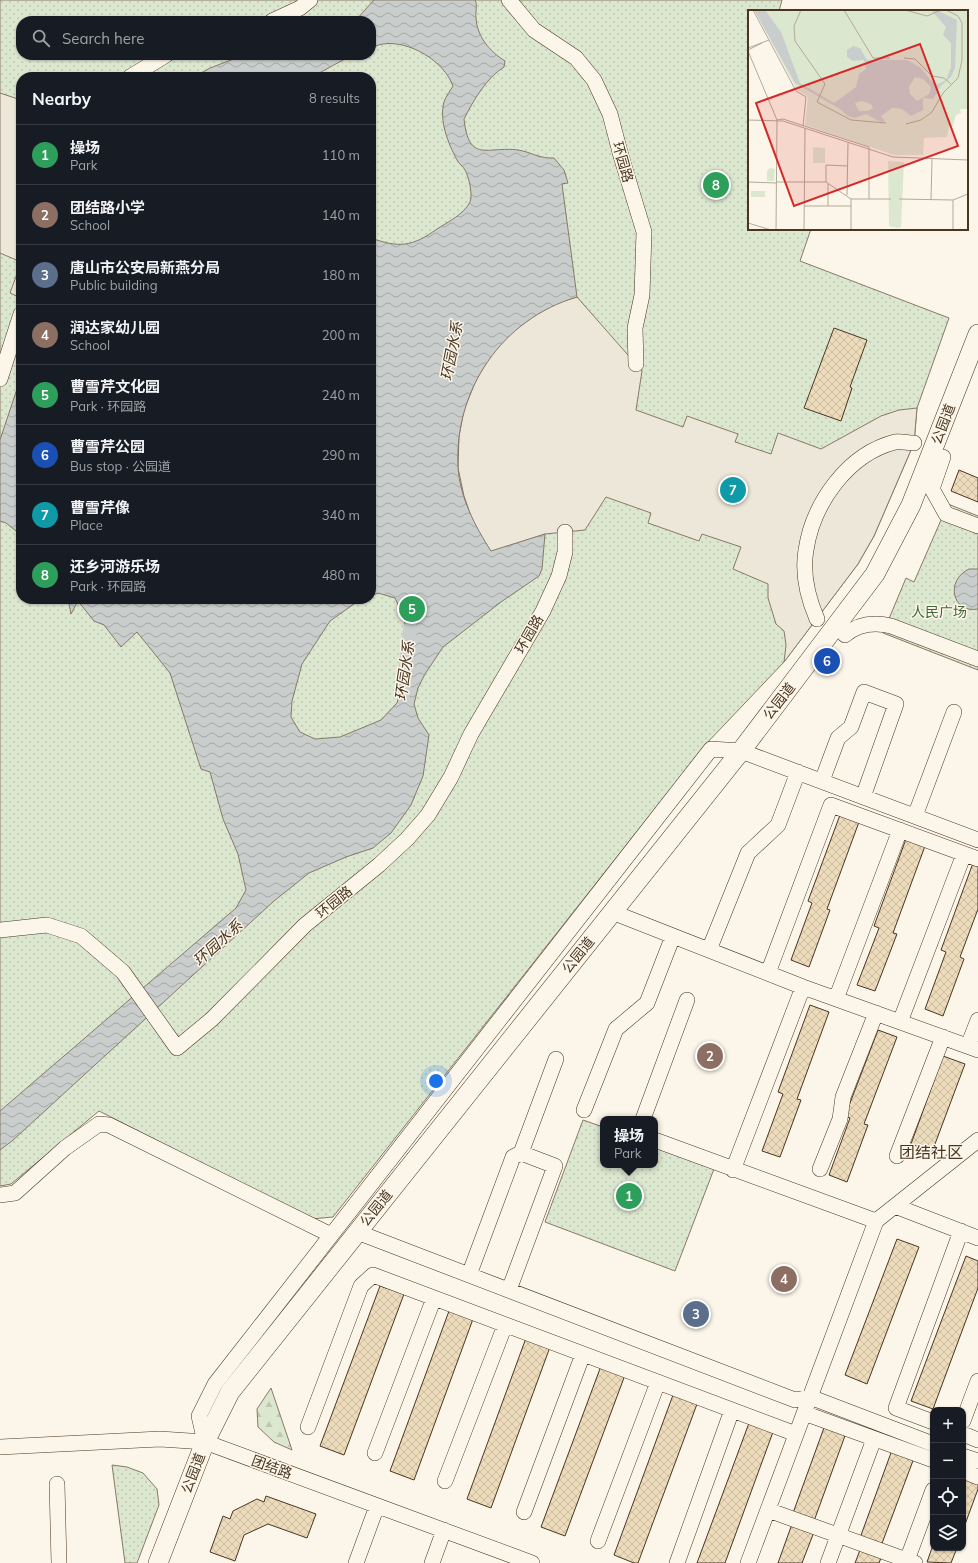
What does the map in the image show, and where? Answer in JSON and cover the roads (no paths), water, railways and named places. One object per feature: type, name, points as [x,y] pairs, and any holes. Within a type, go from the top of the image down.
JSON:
[{"type":"main road","name":"公园道","points":[[158,1563],[205,1442],[230,1392],[741,751],[875,574],[911,505],[978,334]]},
{"type":"street","points":[[283,16],[300,8],[310,0]]},
{"type":"street","name":"环园路","points":[[509,0],[534,30],[576,58],[594,80],[610,114],[644,232],[642,295],[635,328],[636,364]]},
{"type":"street","points":[[138,72],[158,60]]},
{"type":"street","points":[[0,379],[16,329]]},
{"type":"street","points":[[817,619],[810,602],[805,574],[805,551],[811,526],[821,503],[836,482],[856,462],[878,449],[897,442],[914,443]]},
{"type":"street","points":[[943,457],[932,489],[946,514],[978,526]]},
{"type":"street","name":"环园路","points":[[0,930],[47,925],[81,936],[123,972],[177,1048],[212,1019],[305,925],[379,866],[407,839],[428,815],[451,777],[471,734],[543,611],[559,576],[565,552],[565,532]]},
{"type":"street","points":[[845,635],[853,628],[878,623],[891,626],[978,659]]},
{"type":"street","points":[[822,781],[838,738],[851,727],[864,692],[896,704],[863,796]]},
{"type":"street","points":[[915,816],[954,712]]},
{"type":"street","points":[[205,1442],[199,1416],[215,1384],[711,749],[741,751],[978,840]]},
{"type":"street","points":[[709,950],[748,853],[778,825],[798,772]]},
{"type":"street","points":[[768,973],[831,805],[978,859]]},
{"type":"street","points":[[836,999],[900,830]]},
{"type":"street","points":[[900,1022],[964,854]]},
{"type":"street","points":[[612,912],[803,987],[973,1048],[978,1020]]},
{"type":"street","points":[[584,1110],[616,1029],[647,1003],[673,936]]},
{"type":"street","points":[[733,1170],[803,987]]},
{"type":"street","points":[[644,1116],[687,1000]]},
{"type":"street","points":[[820,1169],[840,1119],[843,1097],[876,1013]]},
{"type":"street","points":[[897,1156],[943,1037]]},
{"type":"street","points":[[469,1275],[513,1157],[520,1153],[556,1059]]},
{"type":"street","points":[[0,1195],[15,1193],[65,1148],[99,1124],[109,1124],[331,1235]]},
{"type":"street","points":[[748,1563],[876,1221],[978,1140]]},
{"type":"street","points":[[658,1141],[733,1170],[876,1221]]},
{"type":"street","points":[[509,1290],[555,1166],[520,1153]]},
{"type":"street","points":[[895,1206],[978,1238]]},
{"type":"street","points":[[930,1421],[896,1408],[961,1231]]},
{"type":"street","points":[[357,1232],[795,1400],[810,1397],[930,1443]]},
{"type":"street","points":[[308,1427],[361,1286],[373,1275],[796,1434]]},
{"type":"street","points":[[375,1453],[434,1298]]},
{"type":"street","points":[[446,1481],[505,1325]]},
{"type":"street","points":[[524,1512],[583,1354]]},
{"type":"street","points":[[966,1413],[978,1381]]},
{"type":"street","points":[[598,1541],[658,1382]]},
{"type":"street","points":[[677,1563],[732,1410]]},
{"type":"street","points":[[804,1413],[930,1459]]},
{"type":"street","points":[[966,1435],[978,1440]]},
{"type":"street","name":"团结路","points":[[0,1447],[160,1439],[205,1442],[532,1563]]},
{"type":"street","points":[[828,1563],[874,1439]]},
{"type":"street","points":[[966,1457],[978,1461]]},
{"type":"street","points":[[966,1473],[978,1477]]},
{"type":"street","points":[[57,1484],[59,1563]]},
{"type":"street","points":[[768,1510],[909,1562],[930,1499]]},
{"type":"street","points":[[356,1563],[377,1506]]},
{"type":"street","points":[[432,1563],[444,1530]]},
{"type":"water","points":[[374,0],[475,0],[477,25],[481,37],[494,53],[505,61],[504,67],[486,83],[481,90],[464,119],[466,133],[470,142],[475,148],[481,150],[518,150],[554,158],[564,170],[568,183],[562,184],[577,297],[550,307],[526,322],[505,340],[488,361],[474,385],[464,411],[459,438],[459,478],[465,501],[479,532],[491,551],[545,534],[542,569],[539,576],[501,602],[443,647],[425,674],[418,688],[414,704],[418,718],[429,735],[423,776],[411,805],[391,833],[373,848],[346,857],[309,873],[274,901],[12,1141],[0,1150],[0,1111],[236,908],[246,890],[238,854],[223,819],[210,772],[201,769],[170,673],[137,632],[121,647],[104,625],[94,621],[80,604],[354,604],[330,621],[302,664],[292,701],[291,717],[300,732],[315,739],[340,737],[381,720],[397,703],[405,674],[409,649],[404,618],[395,598],[378,593],[376,594],[376,240],[390,243],[405,244],[420,239],[460,214],[470,202],[471,195],[466,173],[458,161],[445,132],[443,117],[444,102],[453,86],[448,77],[442,68],[434,61],[414,49],[404,45],[393,44],[382,44],[376,46],[376,16],[360,16]]},
{"type":"water","points":[[231,60],[343,60],[321,72],[203,72]]},
{"type":"water","points":[[16,392],[16,531],[6,523],[0,521],[0,440]]},
{"type":"water","points":[[969,569],[978,569],[978,609],[969,609],[962,606],[957,601],[955,595],[954,588],[957,581],[961,574]]},
{"type":"water","points":[[69,604],[76,604],[71,614]]},
{"type":"waterway","name":"环园水系","points":[[403,694],[410,629]]},
{"type":"place","name":"还乡河游乐场","points":[[716,185]]},
{"type":"place","name":"曹雪芹像","points":[[733,490]]},
{"type":"place","name":"曹雪芹文化园","points":[[412,609]]},
{"type":"place","name":"曹雪芹公园","points":[[827,661]]},
{"type":"place","name":"团结路小学","points":[[710,1056]]},
{"type":"place","name":"操场","points":[[629,1196]]},
{"type":"place","name":"润达家幼儿园","points":[[784,1279]]},
{"type":"place","name":"唐山市公安局新燕分局","points":[[696,1314]]},
{"type":"district","name":"团结社区","points":[[931,1152]]},
{"type":"park label","name":"人民广场","points":[[939,612]]}]
